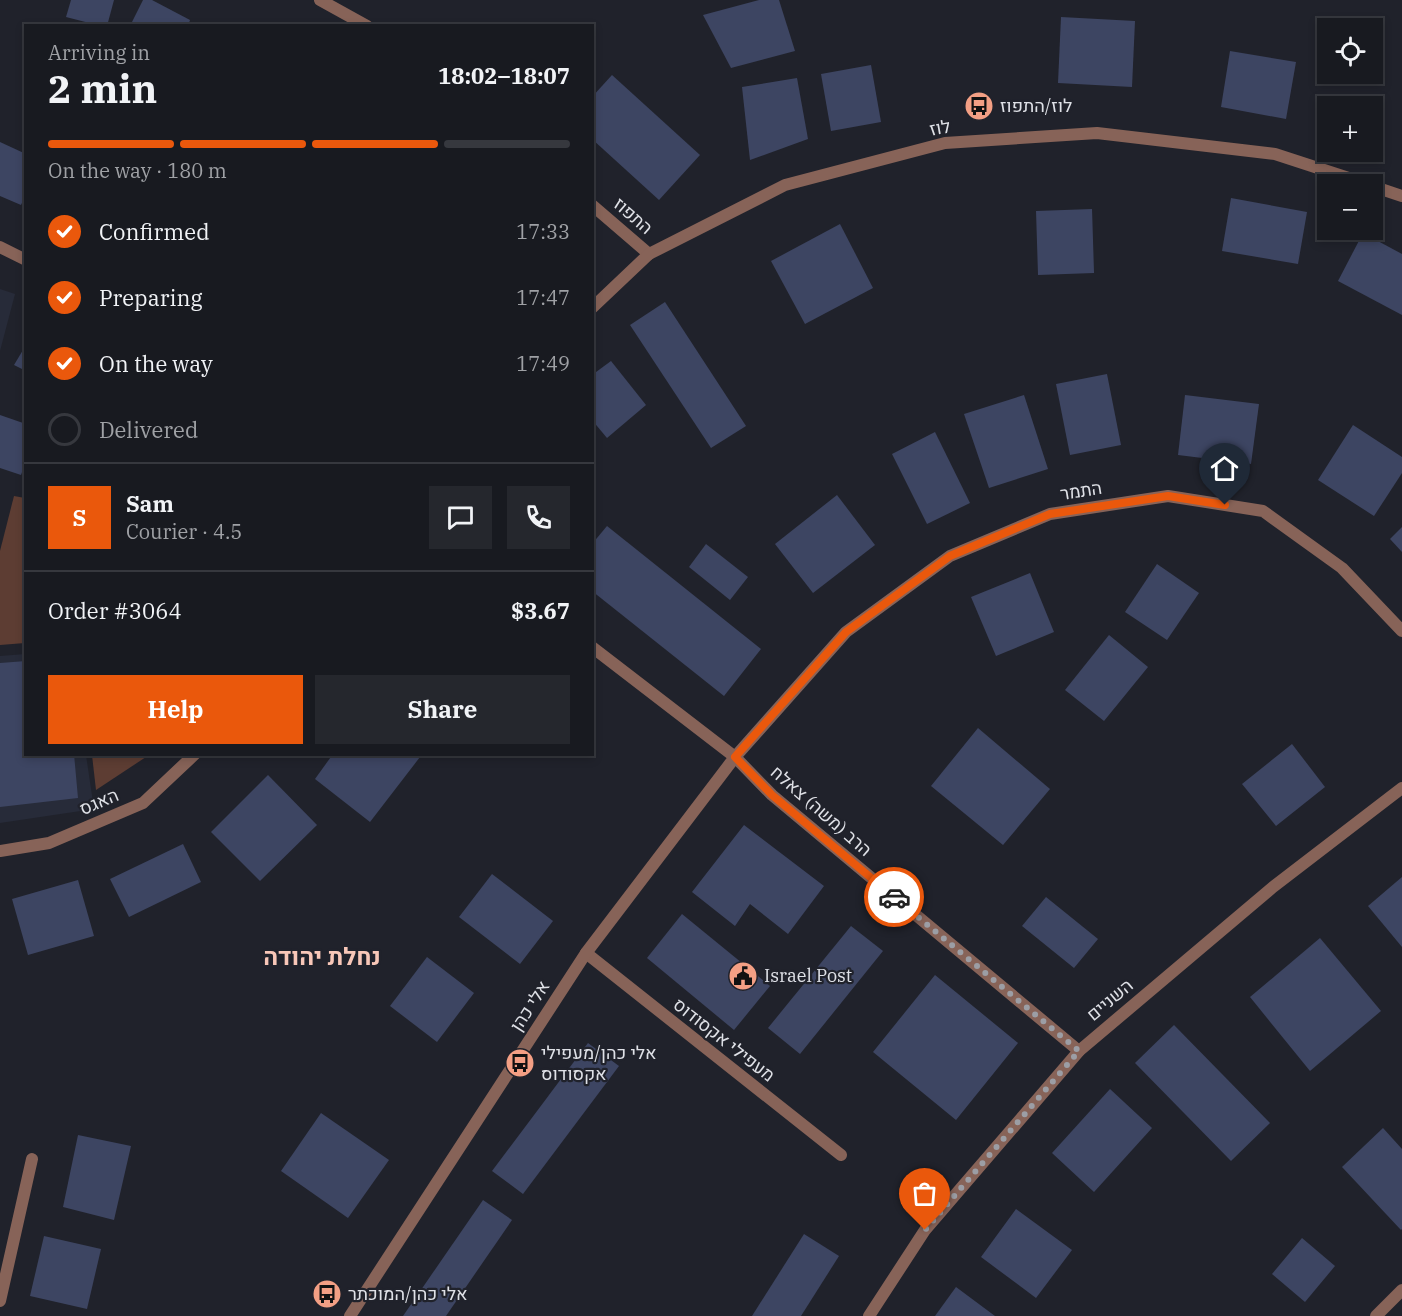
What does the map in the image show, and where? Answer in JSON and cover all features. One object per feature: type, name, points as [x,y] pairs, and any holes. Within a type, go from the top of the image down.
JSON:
[{"type":"street","points":[[320,0],[363,24]]},
{"type":"street","name":"לוז","points":[[594,306],[649,255],[785,185],[945,143],[1097,133],[1275,154],[1336,174]]},
{"type":"street","points":[[1383,190],[1402,196]]},
{"type":"street","name":"התפוז","points":[[594,207],[649,255]]},
{"type":"street","points":[[0,247],[24,259]]},
{"type":"street","name":"התמר","points":[[735,757],[846,632],[950,556],[1050,514],[1168,496],[1263,511],[1342,568],[1402,631]]},
{"type":"street","name":"הרב (משה) צאלח","points":[[594,649],[735,757],[772,795],[1079,1051]]},
{"type":"street","name":"האגס","points":[[0,851],[49,843],[143,803],[193,756]]},
{"type":"street","name":"אלי כהן","points":[[350,1316],[586,953],[735,757]]},
{"type":"street","name":"השניים","points":[[868,1316],[925,1230],[1079,1051],[1273,887],[1402,788]]},
{"type":"street","name":"מעפילי אקסודוס","points":[[586,953],[841,1155]]},
{"type":"street","points":[[0,1300],[32,1160]]},
{"type":"street","points":[[1376,1316],[1402,1290]]},
{"type":"shaded area","points":[[0,289],[15,294],[0,351]]},
{"type":"shaded area","points":[[14,496],[24,498],[24,643],[0,645],[0,551]]},
{"type":"shaded area","points":[[24,654],[24,756],[86,756],[94,809],[0,823],[0,656]]},
{"type":"shaded area","points":[[92,756],[147,756],[96,790]]},
{"type":"building","points":[[71,0],[114,0],[108,24],[93,24],[66,17]]},
{"type":"building","points":[[143,0],[152,0],[190,20],[189,24],[131,24]]},
{"type":"building","points":[[759,0],[779,0],[795,51],[731,68],[703,15]]},
{"type":"building","points":[[1061,17],[1135,21],[1132,87],[1058,83]]},
{"type":"building","points":[[1230,51],[1296,62],[1286,119],[1221,107]]},
{"type":"building","points":[[871,65],[881,122],[831,131],[821,74]]},
{"type":"building","points":[[612,75],[700,155],[659,200],[594,141],[594,95]]},
{"type":"building","points":[[797,78],[808,139],[750,160],[742,87]]},
{"type":"building","points":[[0,142],[24,153],[24,198],[21,205],[0,196]]},
{"type":"building","points":[[1231,198],[1307,212],[1298,264],[1222,251]]},
{"type":"building","points":[[1092,209],[1094,273],[1038,275],[1036,211]]},
{"type":"building","points":[[840,224],[873,288],[805,324],[771,261]]},
{"type":"building","points":[[1359,240],[1376,240],[1402,254],[1402,315],[1338,281]]},
{"type":"building","points":[[665,302],[746,426],[711,448],[630,325]]},
{"type":"building","points":[[24,348],[24,370],[14,365]]},
{"type":"building","points":[[611,361],[646,405],[607,438],[594,422],[594,374]]},
{"type":"building","points":[[1107,374],[1121,445],[1070,455],[1056,384]]},
{"type":"building","points":[[1024,395],[1048,469],[989,488],[964,414]]},
{"type":"building","points":[[1185,395],[1259,404],[1251,464],[1178,455]]},
{"type":"building","points":[[0,415],[24,423],[24,467],[21,475],[0,468]]},
{"type":"building","points":[[1353,425],[1402,457],[1402,473],[1374,516],[1318,480]]},
{"type":"building","points":[[935,432],[970,503],[927,524],[892,454]]},
{"type":"building","points":[[837,495],[875,545],[813,593],[775,544]]},
{"type":"building","points":[[607,526],[761,649],[724,696],[594,593],[594,542]]},
{"type":"building","points":[[1402,527],[1402,552],[1390,539]]},
{"type":"building","points":[[706,544],[748,577],[730,600],[689,567]]},
{"type":"building","points":[[1157,564],[1199,593],[1167,640],[1125,612]]},
{"type":"building","points":[[1030,573],[1054,632],[996,656],[971,597]]},
{"type":"building","points":[[1109,635],[1148,667],[1104,721],[1065,690]]},
{"type":"building","points":[[24,661],[24,756],[74,756],[78,798],[0,807],[0,663]]},
{"type":"building","points":[[978,728],[1050,789],[1003,845],[931,786]]},
{"type":"building","points":[[1292,744],[1325,787],[1276,826],[1242,784]]},
{"type":"building","points":[[332,756],[420,757],[370,822],[315,779]]},
{"type":"building","points":[[268,775],[317,825],[260,881],[211,832]]},
{"type":"building","points":[[744,825],[824,886],[788,934],[750,904],[735,926],[692,892]]},
{"type":"building","points":[[183,844],[201,882],[129,917],[110,879]]},
{"type":"building","points":[[492,874],[553,921],[520,964],[459,917]]},
{"type":"building","points":[[1402,877],[1402,947],[1368,906]]},
{"type":"building","points":[[78,880],[94,936],[28,955],[12,899]]},
{"type":"building","points":[[1046,897],[1098,939],[1074,968],[1022,926]]},
{"type":"building","points":[[682,914],[770,986],[734,1030],[647,958]]},
{"type":"building","points":[[851,926],[883,951],[800,1054],[768,1028]]},
{"type":"building","points":[[1320,938],[1381,1011],[1310,1071],[1250,997]]},
{"type":"building","points":[[427,957],[474,993],[437,1042],[390,1006]]},
{"type":"building","points":[[935,975],[1018,1043],[956,1120],[873,1052]]},
{"type":"building","points":[[1174,1025],[1270,1123],[1231,1161],[1135,1063]]},
{"type":"building","points":[[588,1043],[619,1066],[523,1194],[492,1171]]},
{"type":"building","points":[[1110,1089],[1152,1128],[1094,1192],[1052,1153]]},
{"type":"building","points":[[321,1113],[389,1160],[348,1218],[281,1171]]},
{"type":"building","points":[[1383,1128],[1402,1149],[1401,1230],[1342,1167]]},
{"type":"building","points":[[78,1135],[131,1146],[114,1220],[63,1207]]},
{"type":"building","points":[[483,1200],[512,1220],[446,1316],[403,1316]]},
{"type":"building","points":[[1016,1209],[1072,1250],[1036,1298],[981,1257]]},
{"type":"building","points":[[804,1234],[839,1256],[801,1316],[752,1316]]},
{"type":"building","points":[[44,1236],[101,1249],[87,1309],[30,1296]]},
{"type":"building","points":[[1302,1238],[1335,1266],[1305,1302],[1272,1274]]},
{"type":"building","points":[[956,1287],[995,1316],[935,1316]]},
{"type":"way so far","points":[[894,897],[1079,1051],[925,1230]]},
{"type":"place","name":"לוז/התפוז","points":[[979,106]]},
{"type":"place","name":"Israel Post","points":[[743,976]]},
{"type":"place","name":"אלי כהן/מעפילי אקסודוס","points":[[520,1063]]},
{"type":"place","name":"אלי כהן/המוכתר","points":[[327,1294]]},
{"type":"district","name":"נחלת יהודה","points":[[322,957]]},
{"type":"route","points":[[894,897],[772,795],[735,757],[846,632],[950,556],[1050,514],[1168,496],[1225,505]]}]
